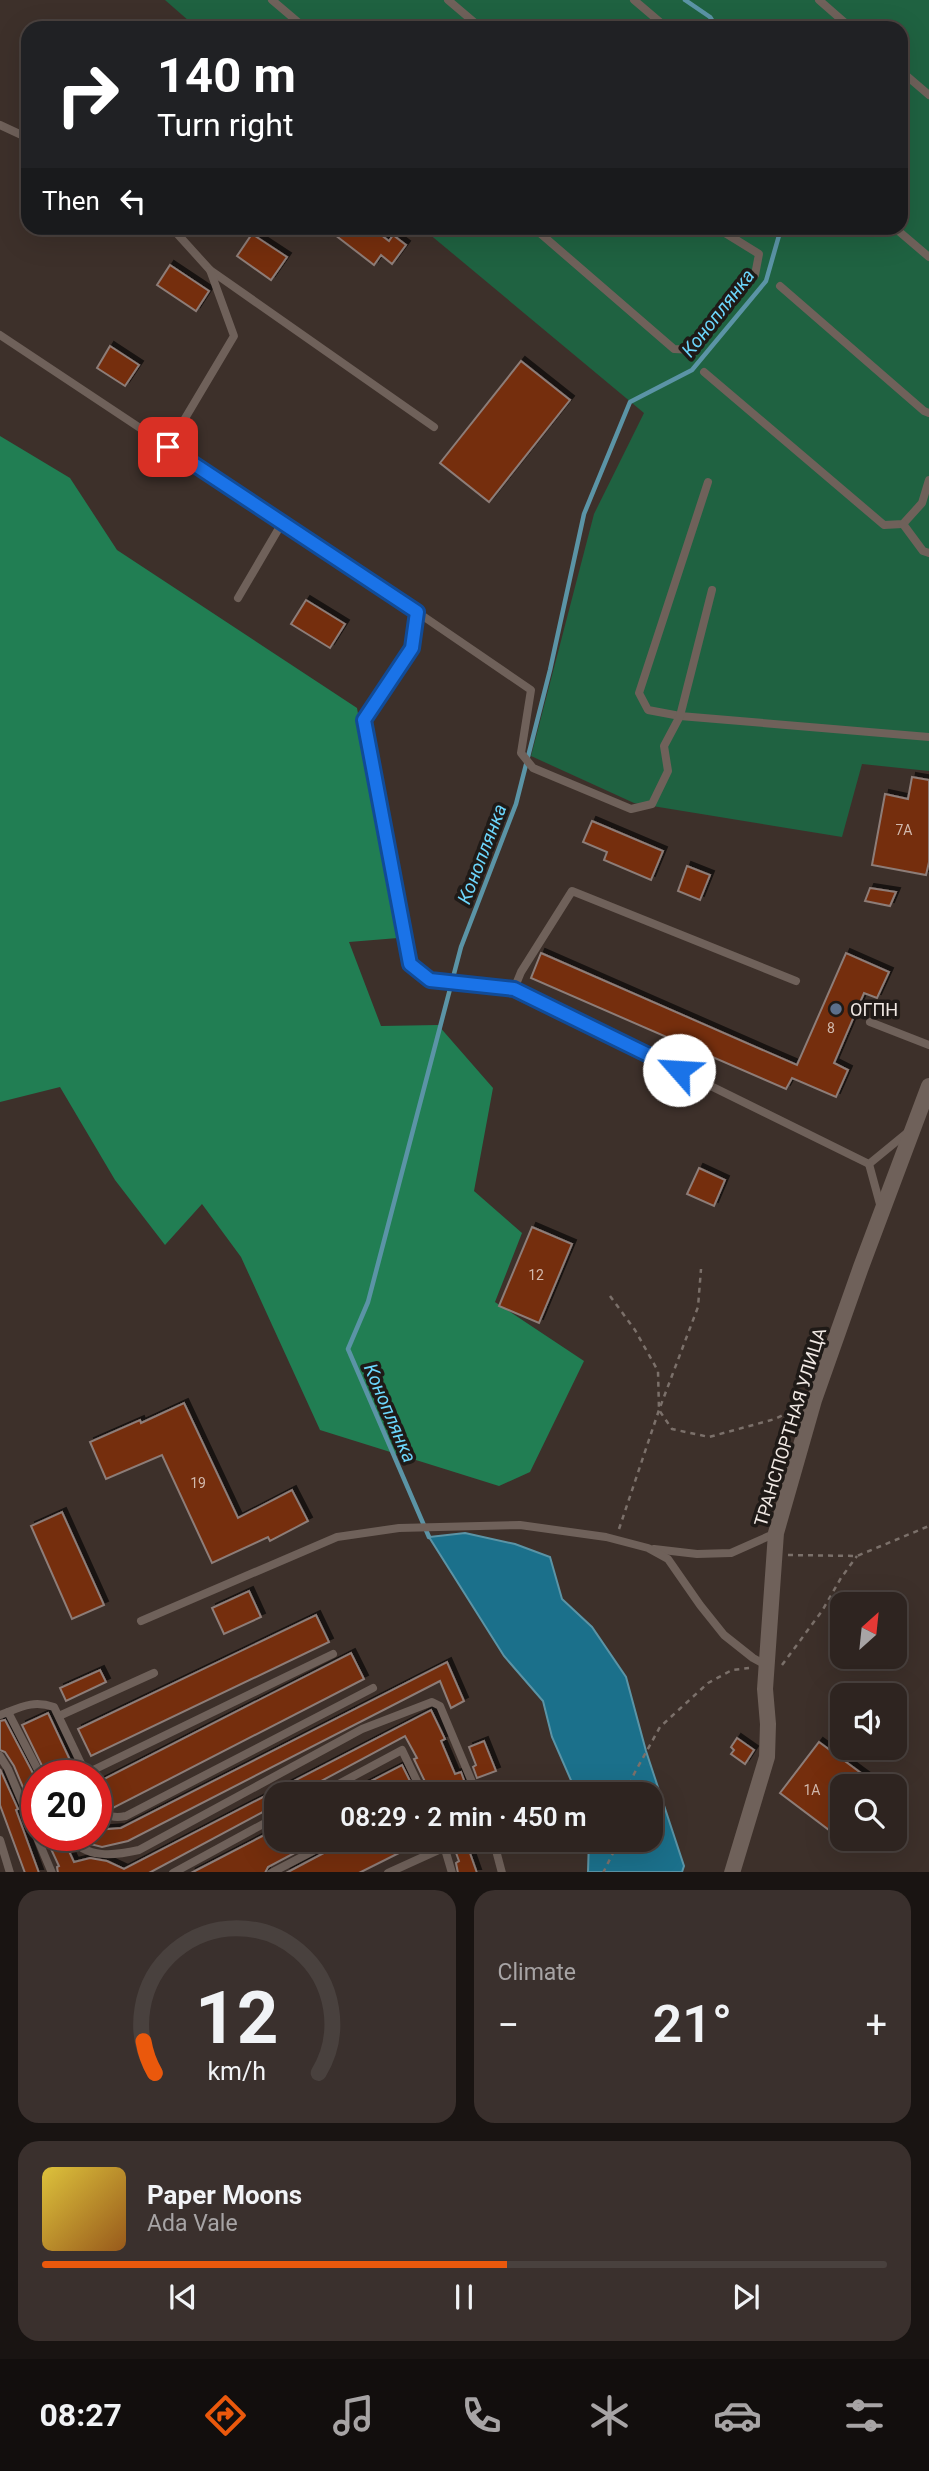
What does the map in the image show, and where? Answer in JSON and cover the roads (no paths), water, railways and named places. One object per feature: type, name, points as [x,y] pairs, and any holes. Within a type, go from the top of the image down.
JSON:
[{"type":"street","name":"ТРАНСПОРТНАЯ УЛИЦА","points":[[732,1872],[766,1757],[774,1666],[776,1533],[814,1400],[929,1086]]},
{"type":"lane","points":[[272,0],[297,21]]},
{"type":"lane","points":[[448,0],[473,21]]},
{"type":"lane","points":[[634,0],[659,21]]},
{"type":"lane","points":[[819,0],[843,21]]},
{"type":"lane","points":[[908,77],[929,95]]},
{"type":"lane","points":[[0,125],[21,135]]},
{"type":"lane","points":[[178,235],[210,270],[434,427]]},
{"type":"lane","points":[[542,235],[674,349],[693,350],[755,275],[759,254],[728,235]]},
{"type":"lane","points":[[903,235],[929,257]]},
{"type":"lane","points":[[168,447],[234,335],[210,270]]},
{"type":"lane","points":[[780,286],[929,413]]},
{"type":"lane","points":[[0,335],[531,690],[521,753],[533,768],[631,809],[652,804],[668,771],[664,746],[680,716],[712,590]]},
{"type":"lane","points":[[704,372],[884,525],[903,524],[922,503],[929,480]]},
{"type":"lane","points":[[708,482],[639,693],[648,710],[680,716],[929,737]]},
{"type":"lane","points":[[238,598],[282,523]]},
{"type":"lane","points":[[903,524],[923,551],[929,552]]},
{"type":"lane","points":[[417,612],[412,648],[364,720],[410,964],[430,980],[514,989],[869,1164],[881,1211]]},
{"type":"lane","points":[[514,989],[521,972],[572,891],[796,981]]},
{"type":"lane","points":[[870,1022],[929,1045]]},
{"type":"lane","points":[[869,1164],[912,1129]]},
{"type":"lane","points":[[141,1621],[337,1537],[399,1528],[520,1525],[696,1554],[731,1553],[776,1533]]},
{"type":"lane","points":[[648,1548],[668,1559],[724,1635],[753,1658],[774,1666]]},
{"type":"lane","points":[[112,1762],[333,1654]]},
{"type":"lane","points":[[60,1716],[154,1673]]},
{"type":"lane","points":[[112,1817],[126,1816],[373,1688]]},
{"type":"lane","points":[[264,1782],[362,1729],[432,1702],[440,1706],[472,1782]]},
{"type":"lane","points":[[32,1760],[4,1713],[28,1704],[42,1703],[54,1707],[60,1716],[79,1760]]},
{"type":"lane","points":[[342,1782],[402,1750],[417,1782]]},
{"type":"lane","points":[[0,1756],[52,1872]]},
{"type":"lane","points":[[88,1851],[120,1854],[139,1850],[264,1782]]},
{"type":"lane","points":[[173,1872],[186,1869],[264,1824]]},
{"type":"lane","points":[[0,1840],[10,1872]]},
{"type":"lane","points":[[271,1872],[310,1852]]},
{"type":"lane","points":[[388,1872],[426,1852]]},
{"type":"lane","points":[[446,1852],[452,1872]]},
{"type":"lane","points":[[497,1852],[502,1872]]},
{"type":"water","points":[[465,1533],[515,1544],[550,1557],[562,1599],[592,1627],[626,1677],[656,1782],[572,1782],[552,1737],[543,1701],[504,1656],[429,1537]]},
{"type":"water","points":[[663,1802],[684,1866],[682,1872],[588,1872],[589,1852],[663,1852]]},
{"type":"waterway","name":"Коноплянка","points":[[685,0],[713,21]]},
{"type":"waterway","name":"Коноплянка","points":[[429,1537],[348,1349],[368,1302],[461,947],[516,804],[550,670],[584,514],[630,402],[692,370],[766,281],[779,235]]},
{"type":"place","name":"ОГПН","points":[[836,1009]]}]
